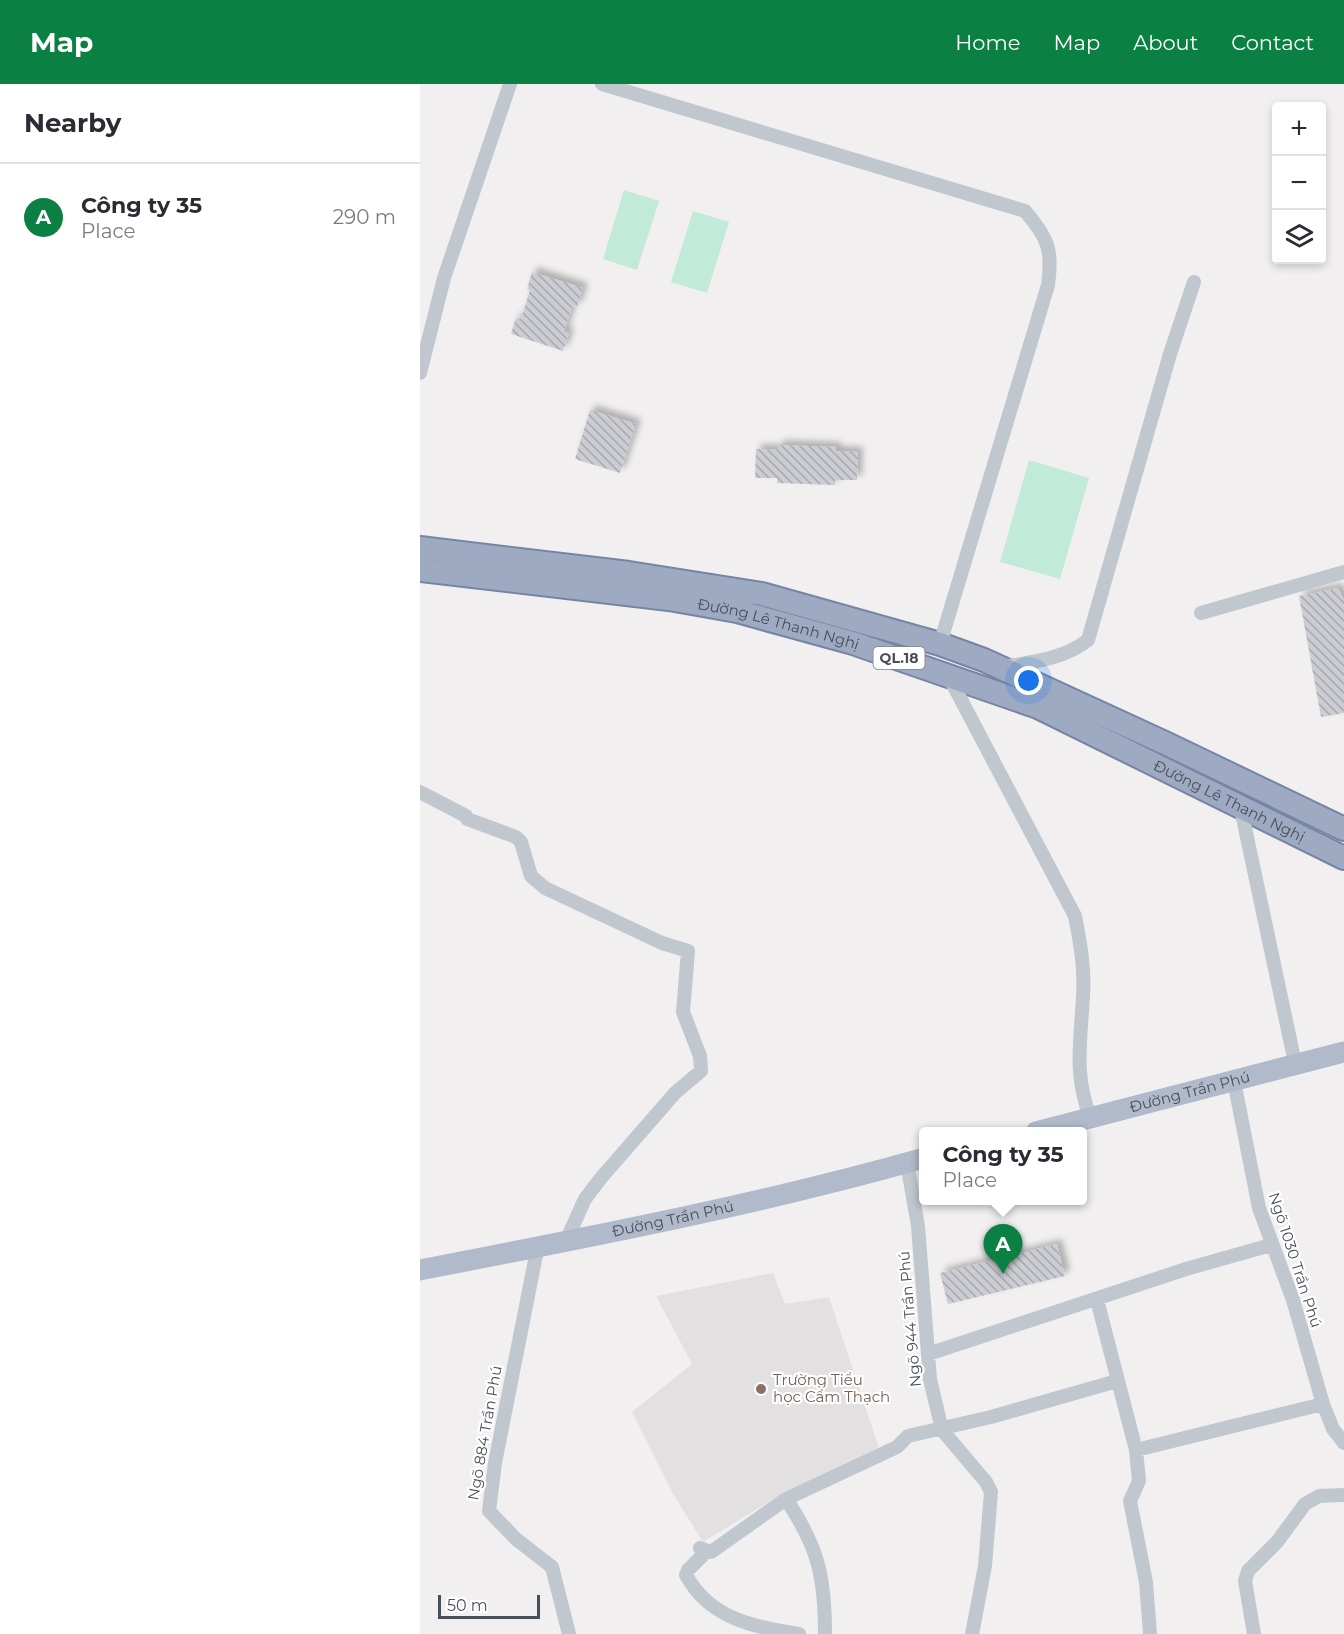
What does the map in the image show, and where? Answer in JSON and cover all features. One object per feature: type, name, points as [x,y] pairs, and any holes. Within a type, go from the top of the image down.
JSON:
[{"type":"highway","name":"Đường Lê Thanh Nghị","points":[[420,548],[629,573],[762,594],[940,645],[998,668],[1165,743],[1344,830]]},
{"type":"highway","name":"Đường Lê Thanh Nghị","points":[[420,570],[669,599],[737,611],[853,642],[1038,707],[1344,858]]},
{"type":"main road","name":"Đường Trần Phú","points":[[1054,1127],[1344,1052]]},
{"type":"main road","name":"Đường Trần Phú","points":[[420,1270],[765,1199],[915,1160]]},
{"type":"street","points":[[420,373],[444,278],[510,84]]},
{"type":"street","points":[[602,84],[1025,211],[1042,230],[1050,249],[1048,285],[940,645]]},
{"type":"street","points":[[998,668],[1048,659],[1076,649],[1088,640],[1163,377],[1194,282]]},
{"type":"street","points":[[1201,613],[1344,572]]},
{"type":"street","points":[[948,674],[1075,916],[1083,957],[1078,1054],[1083,1100],[1091,1119]]},
{"type":"street","points":[[420,792],[466,816],[467,819],[516,837],[521,842],[531,876],[544,888],[662,943],[688,951],[683,1012],[700,1056],[701,1071],[657,1113],[585,1199],[567,1241]]},
{"type":"street","points":[[1241,809],[1295,1063]]},
{"type":"street","name":"Ngõ 1030 Trần Phú","points":[[1234,1082],[1259,1208],[1293,1300],[1323,1404],[1333,1429],[1344,1443]]},
{"type":"street","name":"Ngõ 944 Trần Phú","points":[[915,1160],[930,1379],[942,1430],[986,1482],[991,1492],[985,1566],[972,1634]]},
{"type":"street","name":"Ngõ 884 Trần Phú","points":[[538,1245],[508,1390],[490,1489],[489,1511],[516,1539],[552,1567],[569,1634]]},
{"type":"street","points":[[928,1354],[1186,1269],[1271,1245]]},
{"type":"street","points":[[1097,1300],[1136,1450],[1139,1481],[1130,1501],[1146,1582],[1150,1634]]},
{"type":"street","points":[[799,1634],[733,1620],[708,1602],[686,1575],[688,1570],[703,1550],[711,1552],[786,1499],[897,1447],[908,1436],[942,1430],[1117,1381]]},
{"type":"street","points":[[1136,1450],[1323,1404]]},
{"type":"street","points":[[1254,1634],[1245,1581],[1248,1571],[1277,1542],[1305,1504],[1320,1496],[1344,1495]]},
{"type":"street","points":[[786,1499],[815,1550],[823,1583],[825,1634]]},
{"type":"shaded area","name":"Trường Tiểu học Cẩm Thạch","points":[[773,1273],[785,1304],[829,1297],[879,1448],[785,1492],[703,1542],[673,1494],[632,1412],[692,1364],[656,1296]]},
{"type":"green space","points":[[624,190],[659,201],[637,270],[603,259]]},
{"type":"green space","points":[[693,211],[729,222],[707,293],[671,282]]},
{"type":"green space","points":[[1029,460],[1089,478],[1060,579],[1000,562]]},
{"type":"building","points":[[532,272],[583,288],[577,307],[572,306],[564,332],[569,333],[563,351],[511,334],[516,318],[521,319],[530,290],[527,289]]},
{"type":"building","points":[[590,410],[636,424],[620,473],[575,459]]},
{"type":"building","points":[[778,445],[836,447],[836,451],[858,452],[857,480],[835,480],[835,485],[777,483],[777,478],[755,478],[756,449],[778,450]]},
{"type":"building","points":[[1338,588],[1344,601],[1344,713],[1321,717],[1299,596]]},
{"type":"building","points":[[1057,1244],[1065,1276],[948,1304],[940,1273]]},
{"type":"place","name":"Công ty 35","points":[[1003,1274]]},
{"type":"place","name":"Trường Tiểu học Cẩm Thạch","points":[[761,1389]]}]
